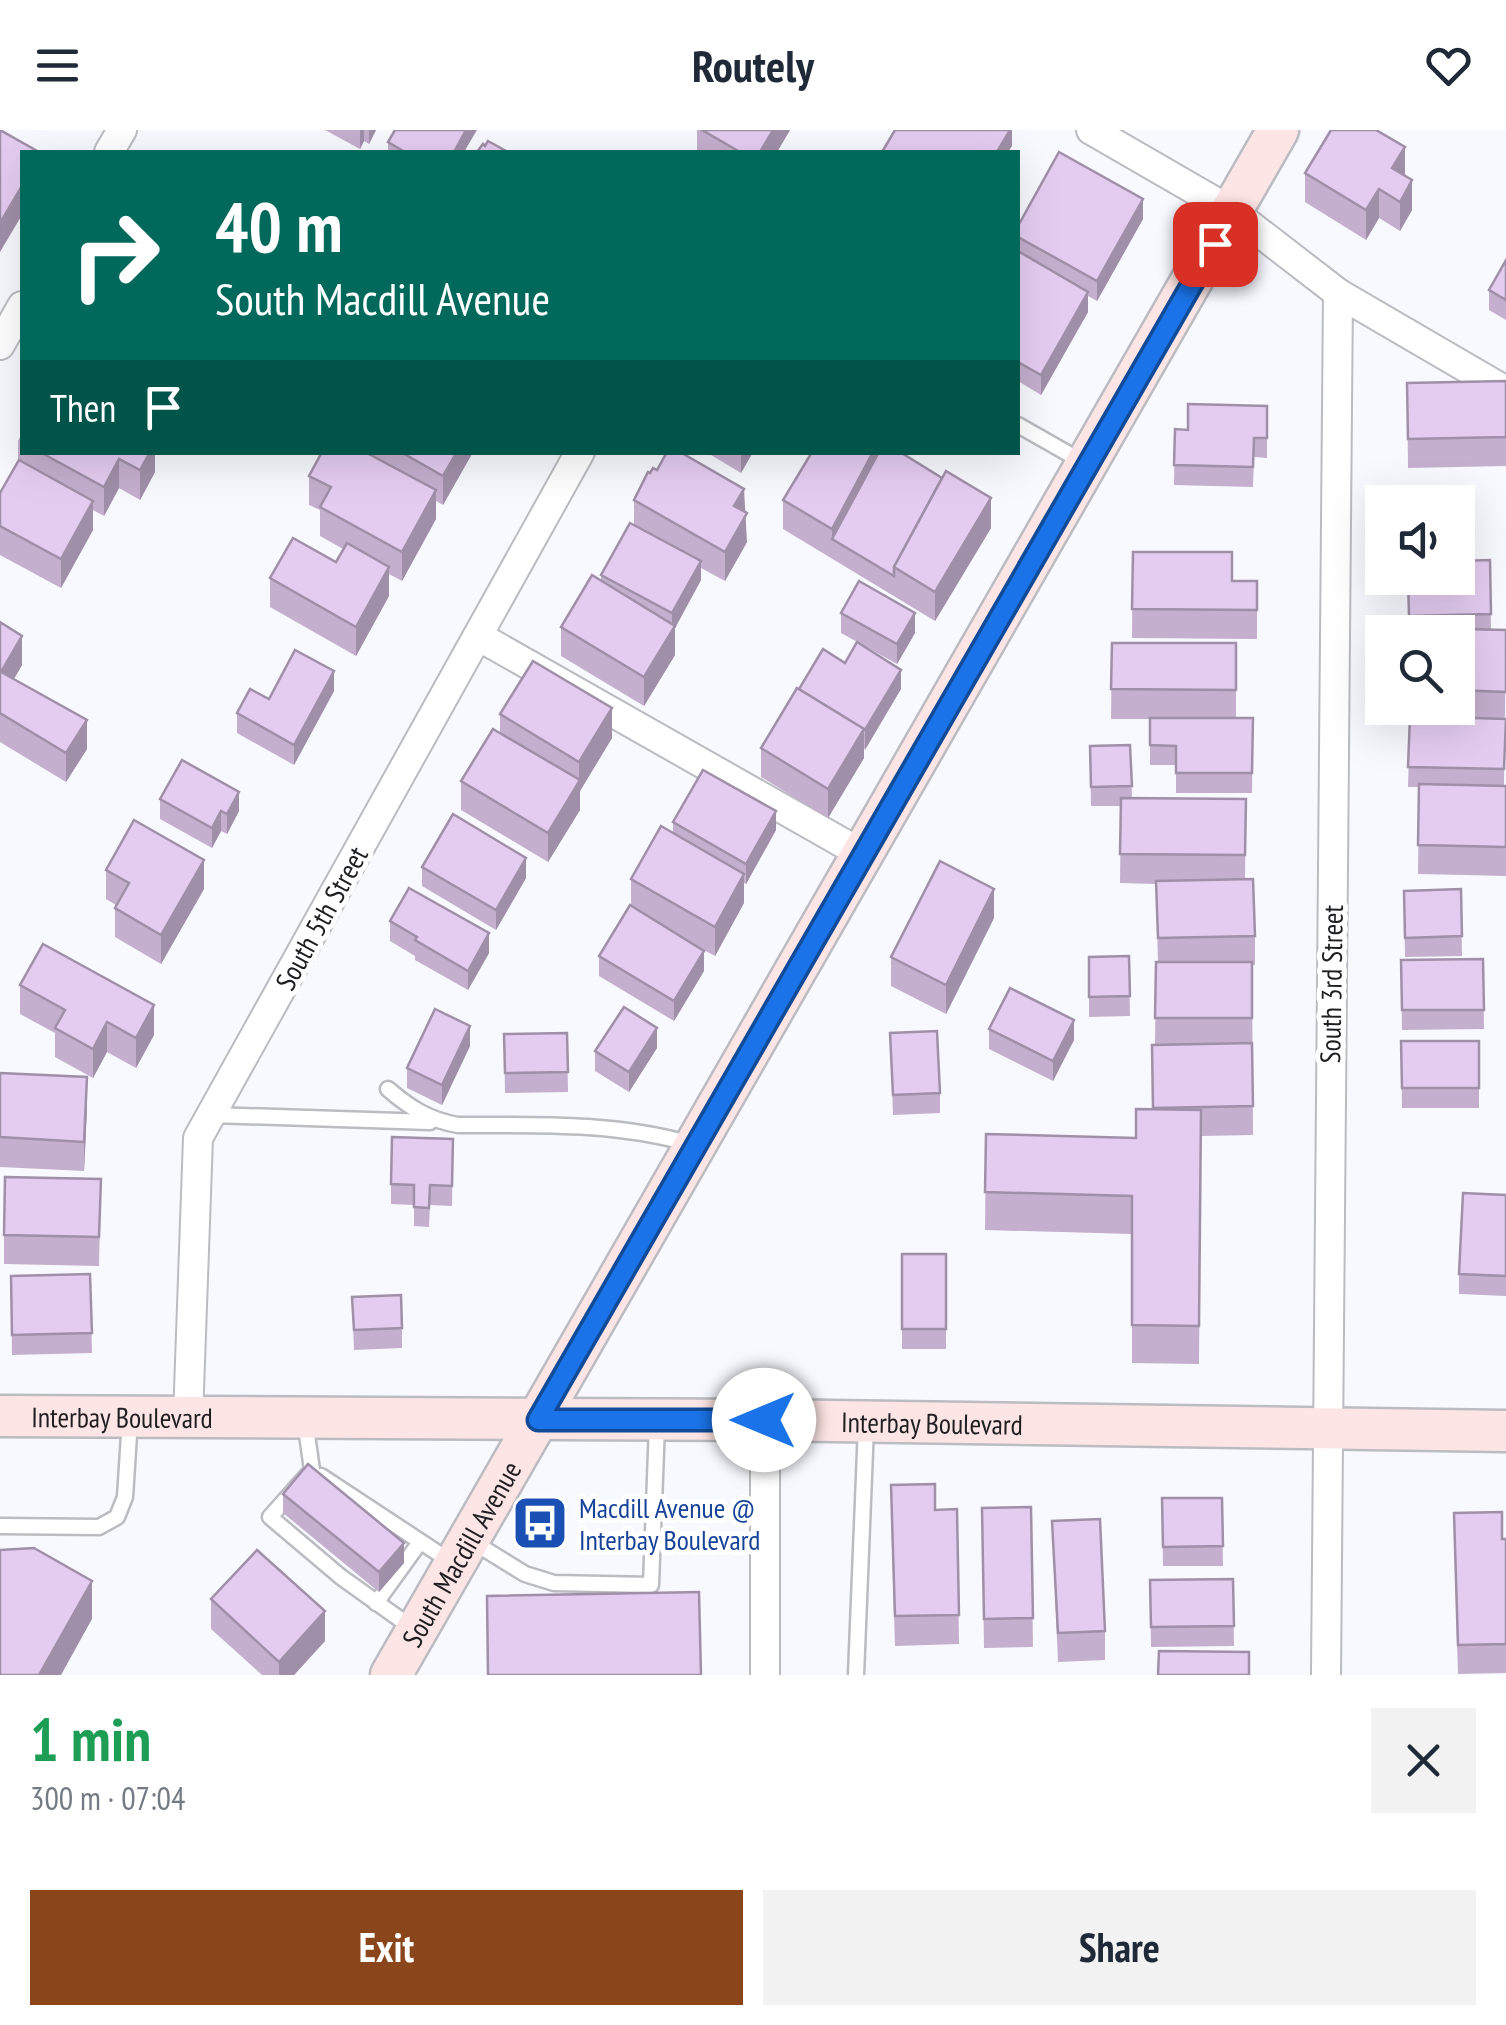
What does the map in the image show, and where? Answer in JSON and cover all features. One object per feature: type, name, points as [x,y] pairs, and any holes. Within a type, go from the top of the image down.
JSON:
[{"type":"street","points":[[1091,130],[1234,212],[1338,294],[1506,391]]},
{"type":"street","name":"South Macdill Avenue","points":[[392,1675],[1278,130]]},
{"type":"street","name":"South 3rd Street","points":[[1326,1675],[1338,294]]},
{"type":"street","points":[[0,345],[20,310]]},
{"type":"street","name":"South 5th Street","points":[[188,1418],[198,1138],[578,455]]},
{"type":"street","points":[[478,636],[864,855]]},
{"type":"street","name":"Interbay Boulevard","points":[[0,1416],[764,1420],[1506,1431]]},
{"type":"street","points":[[764,1420],[765,1675]]},
{"type":"lane","points":[[1020,425],[1088,465]]},
{"type":"lane","points":[[388,1088],[423,1116],[440,1122]]},
{"type":"lane","points":[[211,1115],[604,1128],[662,1135],[696,1146]]},
{"type":"lane","points":[[0,1526],[99,1527],[117,1518],[126,1498],[130,1417]]},
{"type":"lane","points":[[304,1419],[312,1470],[376,1519],[420,1542],[554,1583],[650,1585],[657,1420]]},
{"type":"lane","points":[[856,1675],[866,1422]]},
{"type":"lane","points":[[312,1470],[270,1517],[313,1545],[376,1603],[416,1632]]},
{"type":"lane","points":[[334,1504],[340,1489]]},
{"type":"lane","points":[[376,1603],[420,1542]]},
{"type":"building","points":[[0,130],[35,150],[20,150],[20,189],[0,223]]},
{"type":"building","points":[[395,130],[466,130],[455,150],[402,150],[388,142]]},
{"type":"building","points":[[702,130],[773,130],[761,150],[737,150]]},
{"type":"building","points":[[895,130],[1010,130],[998,150],[883,150]]},
{"type":"building","points":[[1331,130],[1376,130],[1405,147],[1392,168],[1412,180],[1400,202],[1379,189],[1366,210],[1305,173]]},
{"type":"building","points":[[488,141],[504,150],[478,150]]},
{"type":"building","points":[[1059,152],[1143,199],[1097,281],[1020,238],[1020,222]]},
{"type":"building","points":[[1020,252],[1088,292],[1041,375],[1020,363]]},
{"type":"building","points":[[1506,260],[1506,300],[1489,290]]},
{"type":"building","points":[[1506,381],[1506,437],[1408,439],[1407,383]]},
{"type":"building","points":[[1188,404],[1267,406],[1267,438],[1254,438],[1253,467],[1174,465],[1175,429],[1188,430]]},
{"type":"building","points":[[45,455],[148,455],[140,470],[119,459],[104,487]]},
{"type":"building","points":[[320,455],[371,455],[436,490],[402,552],[320,507],[331,487],[309,476]]},
{"type":"building","points":[[406,455],[455,455],[443,476]]},
{"type":"building","points":[[665,455],[685,455],[744,489],[734,506],[747,513],[725,552],[634,500],[648,472],[657,470]]},
{"type":"building","points":[[810,455],[871,455],[832,529],[783,500]]},
{"type":"building","points":[[877,455],[905,455],[942,478],[894,567],[894,576],[832,539]]},
{"type":"building","points":[[19,460],[93,501],[61,559],[0,526],[0,493]]},
{"type":"building","points":[[946,471],[991,498],[935,592],[894,567]]},
{"type":"building","points":[[630,523],[701,561],[672,613],[601,575]]},
{"type":"building","points":[[293,538],[336,562],[347,543],[389,567],[356,627],[270,578]]},
{"type":"building","points":[[1133,552],[1232,552],[1232,581],[1257,581],[1257,610],[1132,609]]},
{"type":"building","points":[[1475,560],[1490,560],[1491,614],[1409,615],[1408,595],[1475,595]]},
{"type":"building","points":[[592,575],[675,626],[644,677],[561,627]]},
{"type":"building","points":[[859,581],[915,613],[897,644],[841,613]]},
{"type":"building","points":[[0,622],[22,636],[1,672],[87,720],[66,753],[0,713]]},
{"type":"building","points":[[1475,629],[1506,630],[1506,692],[1475,691]]},
{"type":"building","points":[[857,642],[901,670],[865,730],[799,689],[823,649],[845,663]]},
{"type":"building","points":[[1112,643],[1236,643],[1236,690],[1111,689]]},
{"type":"building","points":[[295,650],[334,671],[294,745],[237,713],[250,689],[269,699]]},
{"type":"building","points":[[533,661],[612,708],[579,762],[500,714]]},
{"type":"building","points":[[797,688],[864,729],[828,789],[761,748]]},
{"type":"building","points":[[1150,718],[1253,718],[1252,773],[1176,773],[1176,746],[1150,745]]},
{"type":"building","points":[[1475,718],[1506,719],[1504,769],[1408,767],[1410,725],[1475,725]]},
{"type":"building","points":[[493,729],[580,780],[548,833],[461,781]]},
{"type":"building","points":[[1130,745],[1132,786],[1091,787],[1090,746]]},
{"type":"building","points":[[182,760],[239,792],[227,814],[221,811],[212,828],[160,799]]},
{"type":"building","points":[[703,770],[776,811],[746,864],[673,822]]},
{"type":"building","points":[[1419,784],[1506,786],[1506,847],[1418,845]]},
{"type":"building","points":[[1121,798],[1246,799],[1245,855],[1120,854]]},
{"type":"building","points":[[453,814],[526,858],[496,910],[422,867]]},
{"type":"building","points":[[134,820],[204,860],[161,935],[115,908],[129,883],[106,870]]},
{"type":"building","points":[[661,826],[744,874],[715,927],[631,879]]},
{"type":"building","points":[[940,861],[994,889],[946,985],[891,957]]},
{"type":"building","points":[[1253,879],[1255,936],[1158,938],[1156,881]]},
{"type":"building","points":[[409,888],[489,933],[468,971],[390,921]]},
{"type":"building","points":[[1461,889],[1462,936],[1405,938],[1404,891]]},
{"type":"building","points":[[630,905],[704,951],[674,1001],[599,956]]},
{"type":"building","points":[[43,944],[154,1005],[136,1038],[107,1022],[93,1049],[55,1028],[65,1010],[20,985]]},
{"type":"building","points":[[1129,956],[1130,996],[1089,997],[1089,957]]},
{"type":"building","points":[[1483,959],[1484,1010],[1402,1010],[1401,960]]},
{"type":"building","points":[[1156,962],[1252,962],[1252,1018],[1155,1018]]},
{"type":"building","points":[[1010,988],[1074,1020],[1053,1061],[989,1029]]},
{"type":"building","points":[[624,1007],[657,1028],[629,1072],[595,1051]]},
{"type":"building","points":[[435,1009],[470,1026],[442,1085],[407,1068]]},
{"type":"building","points":[[937,1031],[940,1093],[893,1095],[890,1033]]},
{"type":"building","points":[[567,1033],[568,1072],[505,1073],[504,1034]]},
{"type":"building","points":[[1401,1041],[1479,1041],[1479,1088],[1402,1088]]},
{"type":"building","points":[[1252,1043],[1253,1106],[1153,1108],[1152,1045]]},
{"type":"building","points":[[0,1073],[87,1077],[84,1142],[0,1137]]},
{"type":"building","points":[[1136,1109],[1201,1110],[1199,1326],[1132,1325],[1132,1196],[985,1192],[986,1134],[1136,1138]]},
{"type":"building","points":[[392,1137],[453,1139],[452,1186],[430,1185],[429,1208],[414,1207],[414,1185],[391,1184]]},
{"type":"building","points":[[5,1177],[101,1179],[99,1237],[4,1235]]},
{"type":"building","points":[[1463,1193],[1506,1195],[1506,1276],[1459,1274]]},
{"type":"building","points":[[902,1254],[946,1254],[946,1329],[902,1329]]},
{"type":"building","points":[[90,1274],[92,1333],[12,1335],[11,1276]]},
{"type":"building","points":[[401,1295],[402,1328],[354,1330],[352,1297]]},
{"type":"building","points":[[308,1464],[404,1543],[379,1572],[283,1494]]},
{"type":"building","points":[[935,1484],[935,1510],[957,1509],[959,1615],[895,1616],[891,1485]]},
{"type":"building","points":[[1162,1498],[1222,1498],[1223,1546],[1163,1547]]},
{"type":"building","points":[[1031,1507],[1033,1618],[984,1619],[982,1508]]},
{"type":"building","points":[[1502,1512],[1502,1539],[1506,1539],[1506,1644],[1458,1645],[1454,1513]]},
{"type":"building","points":[[1100,1519],[1105,1631],[1058,1633],[1052,1521]]},
{"type":"building","points":[[34,1548],[92,1581],[39,1675],[0,1675],[0,1550]]},
{"type":"building","points":[[257,1550],[325,1611],[279,1662],[211,1599]]},
{"type":"building","points":[[1233,1579],[1234,1626],[1151,1627],[1150,1580]]},
{"type":"building","points":[[699,1592],[701,1675],[488,1675],[487,1596]]},
{"type":"building","points":[[1159,1651],[1249,1652],[1249,1675],[1158,1675]]},
{"type":"place","name":"Macdill Avenue @ Interbay Boulevard","points":[[540,1523]]},
{"type":"route","points":[[764,1420],[538,1420],[1215,244]]}]
